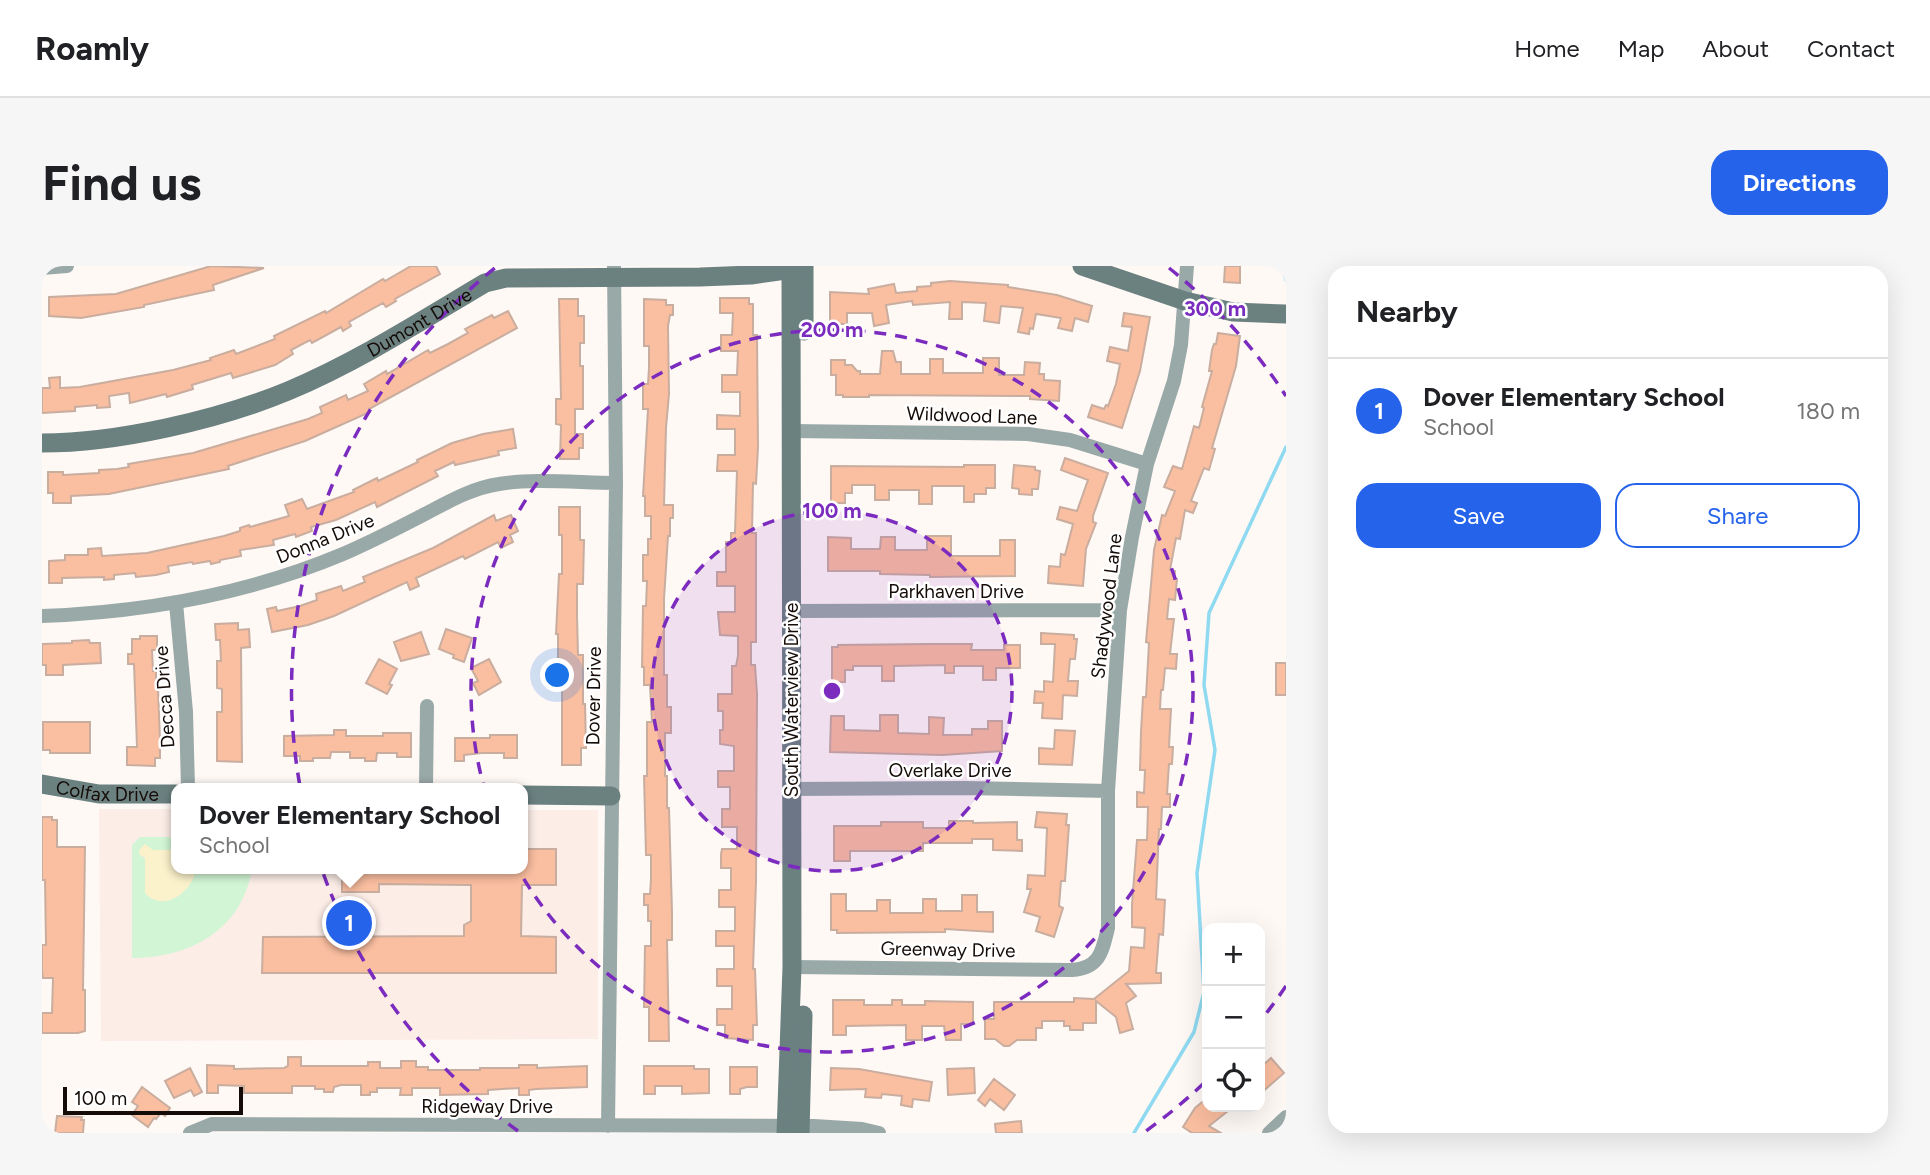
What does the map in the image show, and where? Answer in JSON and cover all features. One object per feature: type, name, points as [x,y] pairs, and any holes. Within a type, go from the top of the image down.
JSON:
[{"type":"street","points":[[42,268],[67,266]]},
{"type":"street","points":[[1082,266],[1185,301],[1233,312],[1281,314]]},
{"type":"street","name":"Shadywood Lane","points":[[1098,956],[1108,928],[1108,791],[1120,610],[1147,464],[1174,381],[1181,345],[1187,266]]},
{"type":"street","name":"Dumont Drive","points":[[42,443],[125,436],[237,409],[287,391],[347,363],[485,283],[506,278],[614,271],[700,277],[800,267]]},
{"type":"street","name":"South Waterview Drive","points":[[793,1130],[798,967],[797,431],[800,267]]},
{"type":"street","name":"Dover Drive","points":[[608,1126],[616,482],[614,271]]},
{"type":"street","name":"Wildwood Lane","points":[[797,431],[1028,434],[1070,440],[1147,464]]},
{"type":"street","name":"Donna Drive","points":[[42,616],[97,614],[176,603],[233,591],[307,569],[375,540],[477,489],[500,484],[616,482]]},
{"type":"street","name":"Decca Drive","points":[[176,603],[186,712],[188,783]]},
{"type":"street","name":"Parkhaven Drive","points":[[798,611],[1120,610]]},
{"type":"street","points":[[426,783],[427,706]]},
{"type":"street","name":"Colfax Drive","points":[[42,783],[99,794],[171,794]]},
{"type":"street","name":"Overlake Drive","points":[[798,789],[1108,791]]},
{"type":"street","points":[[528,795],[611,796]]},
{"type":"street","name":"Greenway Drive","points":[[798,967],[1072,970],[1087,969],[1094,964],[1098,956]]},
{"type":"street","points":[[1269,1133],[1286,1116]]},
{"type":"street","name":"Ridgeway Drive","points":[[190,1133],[212,1124],[793,1130],[834,1126],[879,1133]]},
{"type":"shaded area","points":[[99,809],[171,809],[171,874],[528,874],[528,810],[598,810],[598,1039],[101,1041]]},
{"type":"green space","points":[[140,837],[171,837],[171,874],[251,874],[237,909],[225,924],[193,946],[174,953],[132,958],[132,845]]},
{"type":"sand","points":[[145,844],[153,850],[171,850],[171,874],[195,874],[184,892],[161,901],[145,893],[145,858],[140,855],[139,850]]},
{"type":"building","points":[[211,266],[264,268],[213,285],[214,290],[144,307],[81,318],[49,316],[49,297],[116,294]]},
{"type":"building","points":[[411,266],[436,266],[440,274],[395,299],[396,301],[386,307],[383,303],[349,322],[351,326],[343,331],[341,327],[312,343],[310,340],[291,350],[293,354],[275,365],[233,378],[231,373],[192,385],[193,389],[167,397],[166,394],[130,403],[129,393],[109,396],[110,407],[97,408],[97,405],[75,407],[75,411],[42,413],[42,388],[50,388],[49,378],[60,377],[60,388],[80,387],[173,370],[211,360],[210,358],[234,350],[236,354],[275,339],[274,336],[325,311],[326,313],[383,279],[385,281]]},
{"type":"building","points":[[1225,266],[1240,266],[1240,283],[1224,282]]},
{"type":"building","points":[[950,281],[1008,285],[1057,295],[1092,306],[1088,322],[1075,318],[1072,331],[1058,328],[1061,318],[1036,314],[1033,329],[1030,328],[1029,334],[1018,332],[1023,308],[1001,306],[999,323],[984,321],[986,303],[962,302],[962,319],[949,319],[950,302],[913,305],[912,301],[886,305],[889,323],[874,326],[872,313],[847,313],[847,324],[830,324],[830,292],[869,294],[868,289],[894,284],[896,293],[917,291],[917,287]]},
{"type":"building","points":[[720,298],[749,298],[749,304],[753,304],[753,335],[757,335],[758,447],[756,484],[753,483],[752,533],[756,533],[756,642],[751,642],[751,665],[755,665],[757,694],[753,969],[757,1025],[753,1025],[753,1040],[725,1038],[725,1025],[717,1025],[717,1009],[732,1009],[732,986],[717,986],[717,969],[734,969],[734,946],[716,946],[716,931],[735,931],[735,907],[719,907],[719,890],[731,890],[731,868],[721,868],[721,854],[722,849],[737,849],[737,827],[722,827],[722,809],[730,809],[730,787],[718,787],[718,771],[734,771],[734,746],[720,744],[723,711],[718,711],[718,694],[732,694],[732,666],[736,666],[738,656],[738,636],[720,635],[718,612],[735,612],[735,586],[717,586],[717,572],[726,572],[726,542],[731,542],[731,533],[735,533],[737,471],[717,471],[718,455],[735,455],[735,429],[717,429],[717,415],[740,416],[740,392],[722,392],[722,375],[737,375],[738,351],[721,351],[721,335],[732,335],[733,313],[720,313]]},
{"type":"building","points":[[559,299],[578,299],[578,316],[584,316],[584,343],[580,343],[583,409],[575,409],[575,434],[583,434],[583,448],[579,448],[579,459],[560,459],[561,425],[556,424],[556,399],[561,399]]},
{"type":"building","points":[[644,299],[666,300],[666,305],[673,305],[673,315],[670,315],[668,326],[669,394],[664,505],[673,505],[664,599],[664,675],[667,675],[667,707],[671,707],[671,733],[665,733],[672,912],[672,940],[667,940],[669,1041],[649,1041],[649,1007],[644,1007],[645,946],[651,946],[651,921],[648,921],[648,905],[644,905],[644,894],[650,894],[651,855],[646,855],[644,776],[647,776],[647,722],[652,722],[650,685],[644,685],[642,667],[643,606],[646,606],[647,581],[643,581],[643,555],[648,555],[648,539],[651,539],[651,516],[645,516],[643,496],[648,409],[643,409],[643,384],[648,384],[649,368],[649,346],[644,346]]},
{"type":"building","points":[[508,311],[517,328],[369,409],[370,412],[305,441],[228,466],[229,469],[109,494],[71,496],[71,503],[53,503],[53,493],[48,493],[48,472],[63,472],[63,475],[99,473],[99,470],[129,467],[128,464],[193,453],[308,419],[322,413],[320,407],[346,395],[348,400],[368,391],[364,384],[386,371],[387,374],[428,350],[430,353],[448,344],[468,333],[465,329],[492,315],[494,318]]},
{"type":"building","points":[[1124,313],[1150,317],[1140,371],[1122,428],[1088,417],[1092,405],[1104,409],[1108,406],[1116,384],[1120,364],[1107,361],[1110,347],[1128,351],[1132,327],[1122,326]]},
{"type":"building","points":[[1218,333],[1240,336],[1236,366],[1212,448],[1215,449],[1209,470],[1204,468],[1191,501],[1197,503],[1193,513],[1185,510],[1180,539],[1176,538],[1170,570],[1175,571],[1174,579],[1177,579],[1175,600],[1169,599],[1167,619],[1174,619],[1170,654],[1177,654],[1176,669],[1165,668],[1160,709],[1171,709],[1169,747],[1173,747],[1167,794],[1170,794],[1170,807],[1162,807],[1159,829],[1156,899],[1165,900],[1163,935],[1159,934],[1156,973],[1161,973],[1161,983],[1126,984],[1136,996],[1126,1003],[1133,1029],[1120,1033],[1116,1017],[1096,1001],[1096,1023],[1083,1023],[1083,1030],[1070,1030],[1070,1026],[1064,1026],[1064,1021],[1042,1021],[1042,1028],[1036,1028],[1036,1040],[1017,1040],[1004,1046],[995,1039],[985,1039],[985,1019],[994,1019],[994,1002],[1074,1002],[1074,998],[1094,999],[1129,971],[1131,947],[1144,948],[1145,928],[1132,927],[1132,904],[1137,840],[1147,840],[1148,807],[1137,807],[1137,792],[1144,793],[1145,770],[1140,770],[1141,732],[1143,697],[1146,697],[1149,643],[1146,642],[1154,550],[1162,515],[1165,516],[1175,491],[1164,487],[1173,466],[1182,469],[1194,426],[1199,428],[1212,371],[1209,371],[1212,350]]},
{"type":"building","points":[[882,351],[893,351],[896,362],[901,362],[901,374],[930,374],[930,359],[943,359],[943,373],[983,373],[983,358],[999,358],[999,375],[1024,375],[1025,362],[1040,363],[1039,374],[1044,374],[1044,380],[1060,381],[1059,401],[1030,399],[1030,396],[836,395],[836,375],[831,375],[831,360],[845,360],[845,365],[852,365],[860,374],[880,374]]},
{"type":"building","points":[[513,429],[516,448],[498,451],[499,455],[455,465],[454,462],[435,471],[438,476],[377,507],[375,502],[336,520],[311,527],[312,531],[296,537],[295,534],[273,540],[274,545],[240,550],[241,556],[211,564],[210,561],[168,566],[169,572],[156,575],[114,575],[114,579],[104,580],[104,577],[62,578],[62,583],[49,583],[49,561],[65,560],[65,555],[88,555],[88,549],[101,548],[102,556],[147,553],[224,536],[249,525],[250,527],[289,516],[285,505],[302,499],[307,509],[354,492],[353,490],[377,478],[378,481],[452,443]]},
{"type":"building","points":[[1065,458],[1108,473],[1093,516],[1093,522],[1096,523],[1086,549],[1083,586],[1048,583],[1049,566],[1060,567],[1061,554],[1065,555],[1073,524],[1057,519],[1060,507],[1077,511],[1088,480],[1061,470]]},
{"type":"building","points":[[995,465],[995,488],[986,488],[986,494],[974,494],[974,502],[964,502],[964,486],[932,486],[932,504],[919,504],[919,490],[889,490],[889,500],[875,500],[875,485],[852,485],[852,493],[845,493],[845,503],[831,503],[831,466]]},
{"type":"building","points":[[1014,465],[1035,467],[1035,470],[1040,471],[1038,489],[1032,489],[1032,495],[1019,494],[1019,489],[1012,488]]},
{"type":"building","points":[[559,507],[580,507],[580,540],[584,540],[583,584],[577,584],[578,655],[583,655],[586,748],[581,748],[581,765],[562,765],[562,684],[558,681],[556,634],[559,574],[562,574]]},
{"type":"building","points":[[494,515],[496,521],[511,515],[518,531],[510,535],[513,542],[501,548],[498,542],[465,559],[463,556],[416,578],[419,586],[410,590],[407,582],[334,616],[308,625],[272,632],[267,609],[276,607],[277,611],[300,606],[317,600],[316,594],[341,586],[343,591],[365,582],[363,577],[433,548]]},
{"type":"building","points":[[927,536],[951,536],[951,556],[1000,556],[1000,540],[1015,540],[1015,576],[930,577],[880,574],[880,571],[828,571],[828,537],[851,538],[851,549],[880,549],[881,537],[895,537],[895,550],[927,550]]},
{"type":"building","points":[[238,623],[238,630],[249,629],[250,647],[241,648],[242,762],[217,761],[217,712],[222,712],[222,689],[217,688],[217,661],[221,661],[220,640],[216,640],[215,624]]},
{"type":"building","points":[[446,629],[472,638],[464,662],[439,649]]},
{"type":"building","points":[[421,632],[429,654],[401,661],[394,642]]},
{"type":"building","points":[[1041,633],[1074,635],[1074,639],[1077,639],[1075,659],[1070,659],[1068,681],[1078,681],[1077,696],[1063,695],[1062,719],[1042,718],[1043,703],[1034,703],[1035,691],[1044,692],[1044,681],[1053,682],[1055,644],[1041,644]]},
{"type":"building","points":[[140,636],[157,636],[157,650],[152,650],[153,671],[156,671],[158,688],[160,758],[155,758],[155,766],[127,765],[127,747],[137,747],[134,664],[128,664],[128,654],[132,654],[132,639],[140,639]]},
{"type":"building","points":[[89,640],[90,643],[100,643],[101,663],[63,665],[63,675],[46,675],[46,665],[42,665],[42,644]]},
{"type":"building","points":[[972,644],[971,650],[1004,650],[1004,645],[1020,645],[1020,668],[996,668],[996,680],[983,680],[983,666],[954,666],[954,673],[945,673],[945,665],[894,666],[894,681],[882,681],[882,666],[853,666],[853,670],[845,670],[845,682],[832,682],[832,647],[838,645]]},
{"type":"building","points":[[379,659],[397,669],[387,694],[366,683]]},
{"type":"building","points":[[489,659],[501,682],[479,695],[473,683],[478,681],[471,668]]},
{"type":"building","points":[[1276,663],[1286,663],[1286,695],[1276,695]]},
{"type":"building","points":[[880,715],[898,715],[898,733],[929,734],[929,717],[944,718],[943,735],[972,735],[972,729],[988,729],[988,721],[1002,721],[1002,751],[942,755],[830,752],[831,716],[844,716],[844,730],[880,731]]},
{"type":"building","points":[[43,722],[90,722],[90,753],[50,753],[50,750],[43,750]]},
{"type":"building","points":[[334,730],[346,730],[346,736],[411,733],[411,757],[397,757],[397,753],[377,753],[376,761],[365,761],[365,758],[350,758],[350,752],[331,752],[330,758],[300,761],[300,756],[284,756],[284,736],[334,735]]},
{"type":"building","points":[[1055,730],[1075,731],[1072,765],[1039,764],[1039,748],[1054,749]]},
{"type":"building","points":[[490,735],[517,735],[517,758],[504,758],[504,753],[482,753],[464,755],[464,761],[455,761],[455,738],[490,738]]},
{"type":"building","points":[[1037,812],[1067,814],[1066,825],[1069,825],[1065,881],[1061,881],[1059,906],[1063,908],[1054,937],[1036,931],[1040,917],[1024,912],[1031,889],[1027,889],[1028,875],[1045,876],[1047,828],[1035,827]]},
{"type":"building","points":[[42,817],[57,820],[57,847],[85,847],[85,1031],[78,1033],[42,1033],[42,1013],[52,1013],[53,978],[43,978],[42,971],[42,945],[46,945]]},
{"type":"building","points":[[949,821],[1017,822],[1017,840],[1022,840],[1022,851],[993,850],[993,839],[972,839],[972,843],[923,843],[923,851],[850,851],[850,861],[834,861],[834,826],[881,826],[881,822],[923,822],[923,828],[949,828]]},
{"type":"building","points":[[528,849],[556,849],[556,885],[522,885],[521,936],[556,937],[556,973],[262,973],[263,937],[464,936],[464,925],[471,921],[471,885],[379,884],[379,892],[342,892],[342,874],[528,874]]},
{"type":"building","points":[[831,894],[846,894],[846,911],[877,911],[877,900],[890,900],[890,913],[923,913],[923,899],[936,899],[936,911],[962,911],[962,895],[977,895],[977,912],[993,912],[993,932],[945,929],[945,932],[837,933],[837,930],[831,930]]},
{"type":"building","points":[[833,1000],[864,1000],[864,1005],[892,1005],[892,1000],[902,1000],[902,1005],[925,1005],[925,1001],[973,1002],[973,1024],[961,1024],[961,1040],[946,1040],[944,1026],[922,1026],[922,1040],[906,1040],[906,1025],[846,1026],[846,1035],[833,1035]]},
{"type":"building","points":[[288,1057],[301,1057],[301,1066],[368,1066],[368,1062],[380,1062],[380,1068],[401,1068],[401,1061],[416,1061],[416,1067],[428,1067],[428,1070],[519,1068],[519,1065],[537,1065],[537,1068],[587,1066],[587,1087],[536,1089],[529,1090],[529,1095],[519,1095],[519,1088],[488,1090],[488,1094],[440,1095],[440,1088],[412,1088],[412,1095],[400,1095],[401,1088],[377,1088],[377,1092],[361,1095],[361,1085],[341,1085],[334,1087],[333,1092],[315,1089],[315,1086],[292,1086],[292,1093],[244,1093],[244,1086],[218,1085],[218,1093],[207,1093],[207,1065],[234,1066],[234,1069],[284,1068],[288,1066]]},
{"type":"building","points":[[1271,1058],[1284,1073],[1265,1090],[1265,1063]]},
{"type":"building","points":[[644,1066],[694,1066],[694,1069],[709,1069],[709,1093],[682,1094],[682,1086],[655,1086],[655,1094],[644,1094]]},
{"type":"building","points":[[730,1067],[757,1067],[757,1087],[740,1089],[740,1094],[730,1094]]},
{"type":"building","points":[[190,1068],[202,1092],[194,1096],[191,1090],[174,1098],[165,1081]]},
{"type":"building","points":[[831,1068],[859,1069],[932,1082],[929,1101],[913,1099],[912,1107],[901,1105],[902,1096],[882,1094],[881,1098],[865,1097],[866,1089],[830,1090]]},
{"type":"building","points":[[974,1068],[975,1093],[948,1095],[947,1069]]},
{"type":"building","points":[[994,1079],[1015,1095],[1004,1110],[990,1099],[985,1106],[978,1100]]},
{"type":"building","points":[[142,1087],[170,1108],[165,1116],[161,1113],[154,1118],[148,1127],[132,1115],[138,1106],[132,1102]]},
{"type":"building","points":[[1202,1102],[1202,1112],[1227,1112],[1209,1126],[1221,1133],[1192,1133],[1183,1127]]},
{"type":"building","points":[[57,1116],[82,1117],[83,1133],[55,1133]]},
{"type":"building","points":[[1021,1121],[1022,1133],[996,1133],[995,1124]]},
{"type":"waterway","points":[[1281,266],[1286,280]]},
{"type":"waterway","points":[[1134,1133],[1194,1032],[1204,992],[1197,873],[1215,750],[1204,685],[1209,613],[1286,447]]},
{"type":"place","name":"Dover Elementary School","points":[[349,923]]}]
